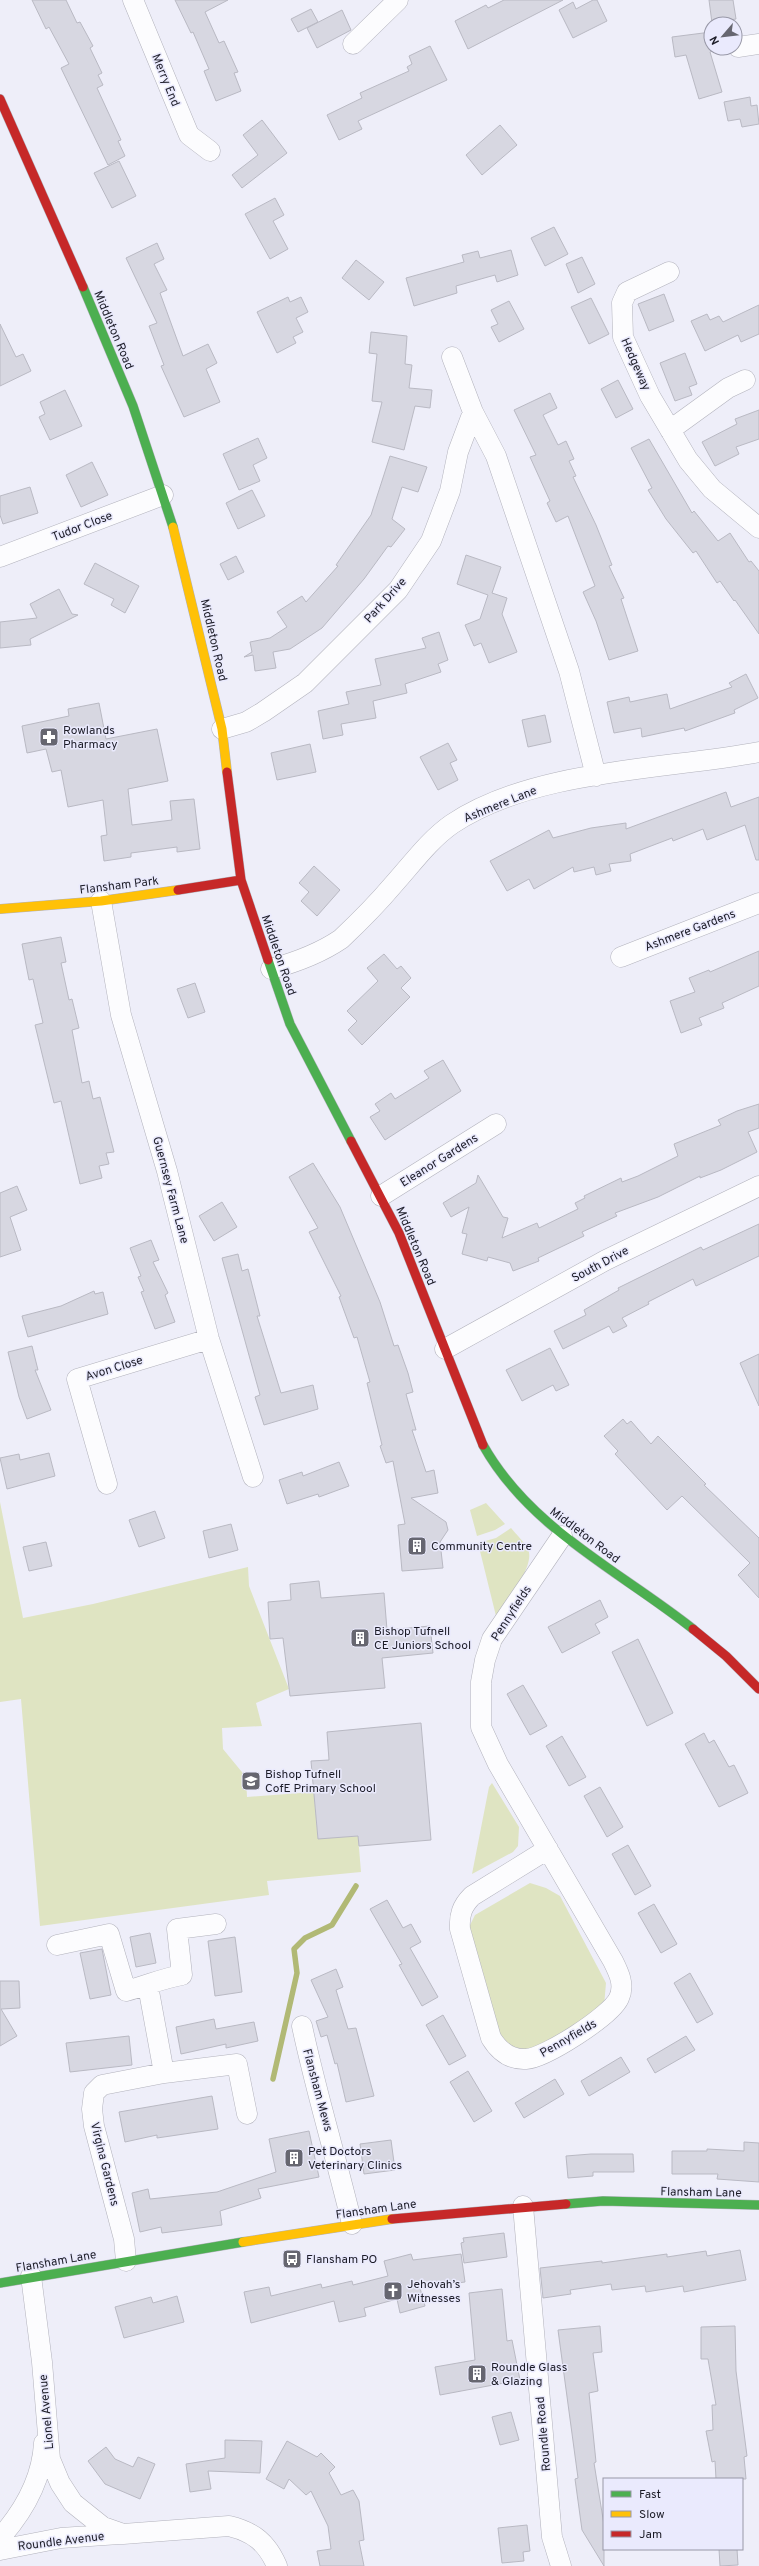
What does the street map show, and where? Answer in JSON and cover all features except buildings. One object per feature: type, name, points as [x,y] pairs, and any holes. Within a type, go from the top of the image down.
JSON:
[{"type":"main road","name":"Middleton Road","points":[[0,100],[72,260],[130,399],[178,541],[222,729],[241,880],[290,1024],[399,1233],[465,1404],[490,1459],[526,1503],[562,1536],[707,1639],[759,1689]]},
{"type":"main road","name":"Flansham Park","points":[[0,910],[102,901],[241,880]]},
{"type":"main road","name":"Flansham Lane","points":[[0,2283],[31,2276],[352,2224],[523,2206],[603,2201],[759,2205]]},
{"type":"street","name":"Merry End","points":[[133,0],[189,135],[210,151]]},
{"type":"street","points":[[353,44],[398,0]]},
{"type":"street","points":[[743,46],[759,44]]},
{"type":"street","name":"Hedgeway","points":[[669,272],[627,292],[622,303],[621,320],[623,337],[636,368],[688,460],[712,488],[759,528]]},
{"type":"street","points":[[452,357],[472,412],[496,456],[569,671],[596,776]]},
{"type":"street","points":[[670,430],[728,388],[745,380]]},
{"type":"street","name":"Park Drive","points":[[222,729],[246,722],[305,683],[398,590],[431,541],[450,491],[458,452],[472,412]]},
{"type":"street","name":"Tudor Close","points":[[0,557],[163,495]]},
{"type":"street","name":"Ashmere Lane","points":[[271,969],[298,962],[322,951],[341,939],[434,839],[452,824],[503,800],[540,787],[596,776],[759,752]]},
{"type":"street","name":"Guernsey Farm Lane","points":[[102,901],[121,1015],[166,1171],[209,1339],[253,1477]]},
{"type":"street","name":"Ashmere Gardens","points":[[621,957],[759,903]]},
{"type":"street","name":"Eleanor Gardens","points":[[381,1196],[496,1124]]},
{"type":"street","name":"South Drive","points":[[445,1349],[606,1260],[759,1186]]},
{"type":"street","name":"Avon Close","points":[[107,1484],[77,1379],[209,1339]]},
{"type":"street","name":"Pennyfields","points":[[548,1849],[472,1896],[463,1904],[459,1917],[460,1929],[491,2038],[498,2048],[515,2058],[537,2056],[592,2026],[614,2006],[622,1987],[620,1974],[613,1961],[489,1746],[481,1727],[480,1699],[485,1660],[492,1639],[562,1536]]},
{"type":"street","points":[[57,1945],[109,1934],[126,1991],[148,1986],[163,1978],[182,1975],[177,1929],[216,1924]]},
{"type":"street","points":[[148,1986],[164,2073]]},
{"type":"street","name":"Flansham Mews","points":[[302,2026],[313,2080],[331,2135],[352,2224]]},
{"type":"street","name":"Virgina Gardens","points":[[126,2261],[124,2238],[94,2126],[92,2109],[94,2094],[102,2085],[164,2073],[237,2064],[246,2114]]},
{"type":"street","name":"Roundle Road","points":[[523,2206],[552,2537],[561,2566]]},
{"type":"street","name":"Lionel Avenue","points":[[31,2276],[42,2362],[50,2459],[60,2483],[73,2503],[103,2527],[123,2534],[229,2526],[245,2530],[259,2538],[270,2549],[277,2566]]},
{"type":"street","name":"Roundle Avenue","points":[[0,2538],[24,2507],[37,2479],[43,2454],[46,2417]]},
{"type":"street","name":"Roundle Avenue","points":[[0,2550],[61,2538],[123,2534]]},
{"type":"green space","points":[[0,1502],[23,1618],[93,1604],[248,1567],[249,1586],[289,1689],[256,1703],[262,1726],[222,1728],[223,1749],[246,1777],[247,1797],[314,1792],[318,1838],[358,1836],[361,1872],[267,1881],[269,1895],[40,1926],[21,1699],[0,1702]]},
{"type":"green space","points":[[486,1503],[505,1524],[495,1530],[477,1536],[470,1510]]},
{"type":"green space","points":[[511,1528],[527,1547],[529,1554],[528,1563],[525,1572],[513,1592],[496,1616],[478,1543],[496,1538]]},
{"type":"green space","points":[[492,1783],[519,1827],[518,1846],[513,1852],[472,1874],[489,1787]]},
{"type":"green space","points":[[530,1883],[546,1888],[560,1896],[606,1983],[604,2006],[597,2014],[533,2050],[510,2049],[500,2039],[469,1939],[470,1925],[475,1915]]},
{"type":"waterway","points":[[273,2079],[297,1973],[294,1949],[305,1938],[332,1925],[356,1886]]},
{"type":"traffic: fast","points":[[83,287],[133,406],[173,527]]},
{"type":"traffic: fast","points":[[268,960],[290,1024],[351,1141]]},
{"type":"traffic: fast","points":[[483,1445],[503,1475],[525,1501],[551,1525],[578,1547],[693,1629]]},
{"type":"traffic: fast","points":[[566,2204],[603,2201],[759,2205]]},
{"type":"traffic: fast","points":[[0,2283],[243,2242]]},
{"type":"traffic: slow","points":[[173,527],[222,729],[227,772]]},
{"type":"traffic: slow","points":[[0,909],[101,901],[178,890]]},
{"type":"traffic: slow","points":[[243,2242],[392,2219]]},
{"type":"traffic: jam","points":[[0,99],[83,287]]},
{"type":"traffic: jam","points":[[227,772],[241,880],[268,960]]},
{"type":"traffic: jam","points":[[178,890],[241,880]]},
{"type":"traffic: jam","points":[[351,1141],[399,1233],[483,1445]]},
{"type":"traffic: jam","points":[[693,1629],[726,1656],[759,1689]]},
{"type":"traffic: jam","points":[[392,2219],[566,2204]]},
{"type":"place","name":"Rowlands Pharmacy","points":[[49,737]]},
{"type":"place","name":"Community Centre","points":[[417,1546]]},
{"type":"place","name":"Bishop Tufnell CE Juniors School","points":[[360,1638]]},
{"type":"place","name":"Bishop Tufnell CofE Primary School","points":[[251,1781]]},
{"type":"place","name":"Pet Doctors Veterinary Clinics","points":[[294,2158]]},
{"type":"place","name":"Flansham PO","points":[[292,2259]]},
{"type":"place","name":"Jehovah’s Witnesses","points":[[393,2291]]},
{"type":"place","name":"Roundle Glass & Glazing","points":[[477,2374]]}]
